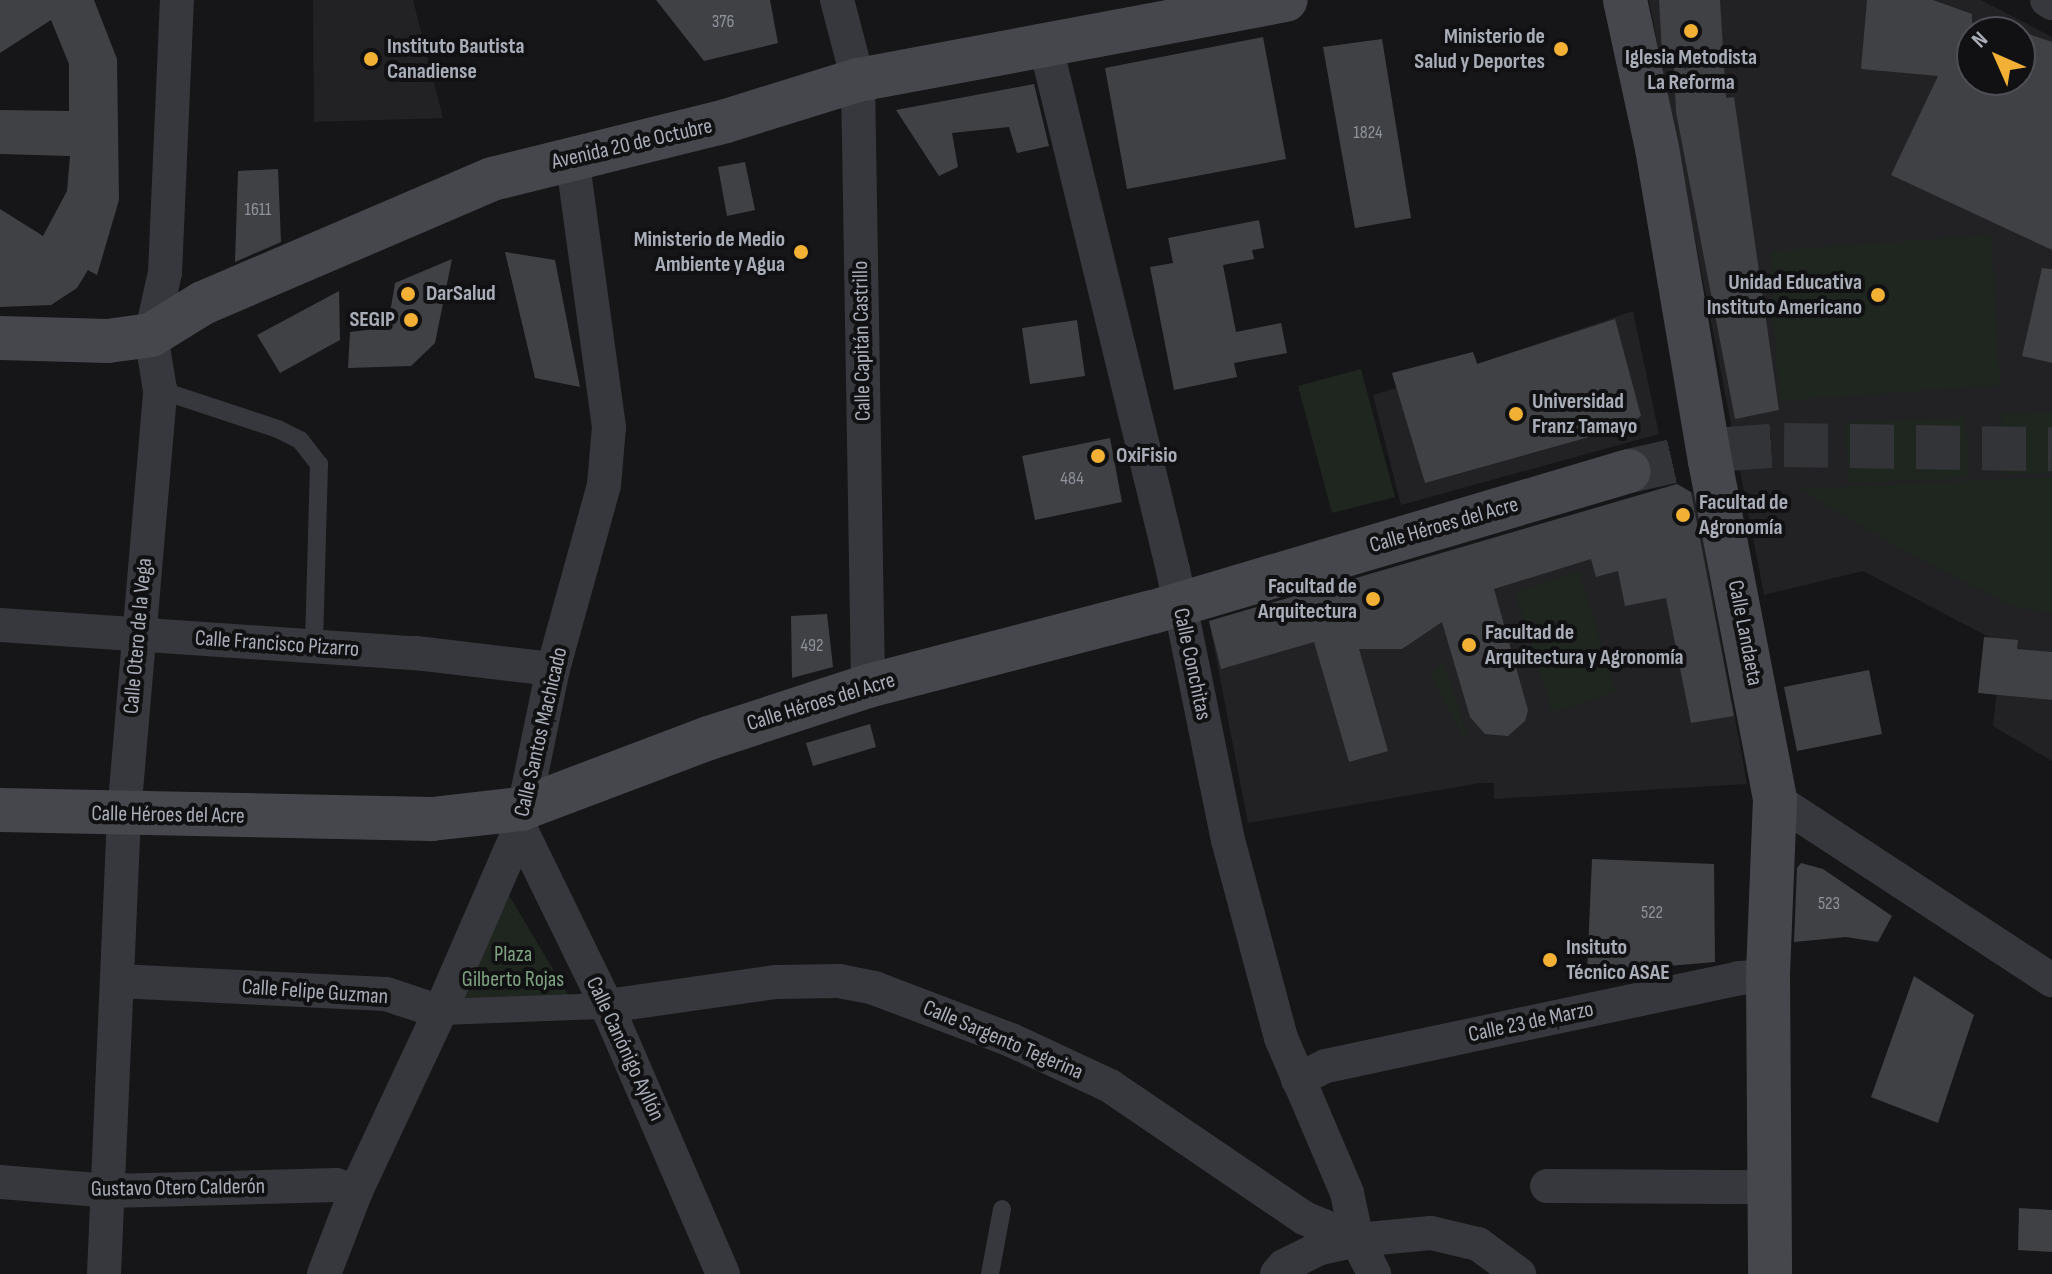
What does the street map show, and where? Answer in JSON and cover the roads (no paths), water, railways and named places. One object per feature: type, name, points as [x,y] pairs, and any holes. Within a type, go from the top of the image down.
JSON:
[{"type":"main road","name":"Avenida 20 de Octubre","points":[[0,338],[108,341],[151,335],[203,303],[492,179],[726,121],[858,80],[1286,0]]},
{"type":"main road","name":"Calle Landaeta","points":[[1625,0],[1657,148],[1710,461],[1775,799],[1768,976],[1770,1274]]},
{"type":"main road","name":"Calle Héroes del Acre","points":[[0,810],[520,818],[709,738],[868,686],[1179,604],[1629,471]]},
{"type":"street","name":"Calle Otero de la Vega","points":[[104,1274],[124,814],[160,390],[151,335],[165,273],[177,0]]},
{"type":"street","name":"Calle Capitán Castrillo","points":[[837,0],[858,80],[868,686]]},
{"type":"street","name":"Calle Conchitas","points":[[1045,43],[1179,604],[1228,840],[1281,1038],[1347,1193],[1357,1240],[1374,1274]]},
{"type":"street","name":"Calle Santos Machicado","points":[[324,1274],[356,1191],[440,1012],[520,818],[553,669],[604,485],[609,427],[572,157]]},
{"type":"street","name":"Calle Francisco Pizarro","points":[[0,625],[416,653],[553,669]]},
{"type":"street","points":[[1775,799],[2052,980]]},
{"type":"street","name":"Calle Canónigo Ayllón","points":[[520,818],[607,1006],[723,1274]]},
{"type":"street","name":"Calle 23 de Marzo","points":[[1298,1080],[1326,1066],[1739,978],[1768,976]]},
{"type":"street","name":"Calle Felipe Guzman","points":[[118,981],[386,994],[440,1012],[607,1006]]},
{"type":"street","name":"Calle Sargento Tegerina","points":[[607,1006],[776,982],[839,981],[874,988],[1011,1040],[1110,1086],[1304,1218],[1357,1240]]},
{"type":"street","name":"Gustavo Otero Calderón","points":[[0,1182],[109,1191],[336,1185],[356,1191]]},
{"type":"street","points":[[1547,1186],[1769,1187]]},
{"type":"street","points":[[1277,1274],[1284,1266],[1320,1248],[1357,1240],[1431,1233],[1478,1244],[1519,1274]]},
{"type":"lane","points":[[160,390],[278,429],[300,440],[319,464],[314,648]]},
{"type":"lane","points":[[990,1274],[1002,1209]]},
{"type":"tunnel","points":[[1629,471],[1727,449],[1784,445],[2052,449]]},
{"type":"place","name":"Iglesia Metodista La Reforma","points":[[1691,31]]},
{"type":"place","name":"Ministerio de Salud y Deportes","points":[[1561,49]]},
{"type":"place","name":"Instituto Bautista Canadiense","points":[[371,59]]},
{"type":"place","name":"Ministerio de Medio Ambiente y Agua","points":[[801,252]]},
{"type":"place","name":"DarSalud","points":[[408,294]]},
{"type":"place","name":"Unidad Educativa Instituto Americano","points":[[1878,295]]},
{"type":"place","name":"SEGIP","points":[[411,320]]},
{"type":"place","name":"Universidad Franz Tamayo","points":[[1516,414]]},
{"type":"place","name":"OxiFisio","points":[[1098,456]]},
{"type":"place","name":"Facultad de Agronomía","points":[[1683,515]]},
{"type":"place","name":"Facultad de Arquitectura","points":[[1373,599]]},
{"type":"place","name":"Facultad de Arquitectura y Agronomía","points":[[1469,645]]},
{"type":"place","name":"Insituto Técnico ASAE","points":[[1550,960]]},
{"type":"park label","name":"Plaza Gilberto Rojas","points":[[513,966]]}]
